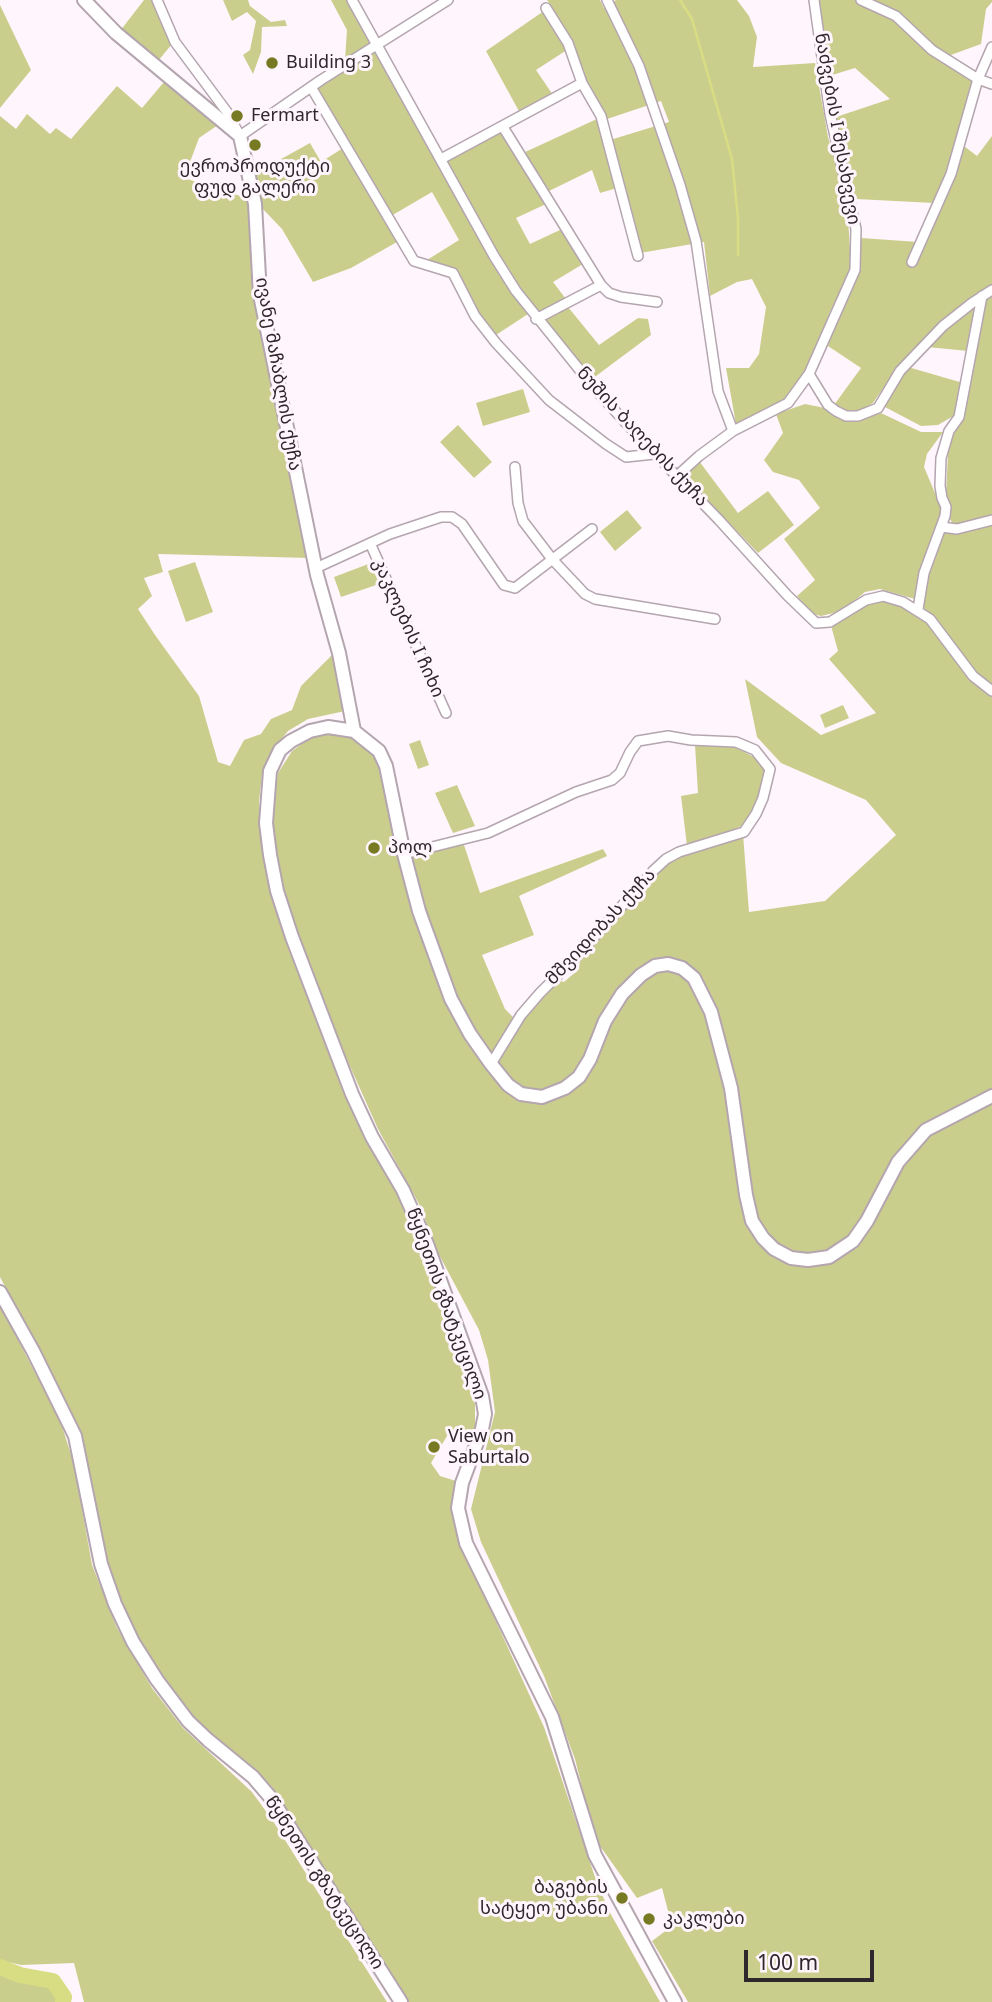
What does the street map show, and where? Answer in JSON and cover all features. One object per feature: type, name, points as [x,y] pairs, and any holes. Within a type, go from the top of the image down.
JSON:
[{"type":"main road","points":[[84,0],[116,33],[240,136]]},
{"type":"main road","name":"ივანე მაჩაბლის ქუჩა","points":[[240,136],[255,204],[260,295],[316,568],[340,653],[354,731]]},
{"type":"main road","name":"წყნეთის გზატკეცილი","points":[[354,731],[328,727],[310,731],[280,750],[270,771],[266,823],[277,891],[352,1094],[372,1137],[403,1190],[427,1244],[482,1396],[485,1414],[482,1429],[462,1483],[458,1508],[466,1544],[552,1717],[595,1855],[675,2002]]},
{"type":"main road","points":[[354,731],[379,751],[386,766],[419,911],[451,999],[470,1034],[508,1085],[521,1094],[542,1097],[565,1088],[579,1077],[590,1059],[605,1021],[622,995],[641,975],[655,966],[668,964],[682,968],[694,978],[712,1012],[731,1088],[752,1221],[762,1238],[774,1250],[791,1258],[808,1260],[830,1257],[853,1241],[867,1221],[898,1162],[926,1130],[992,1096]]},
{"type":"main road","name":"წყნეთის გზატკეცილი","points":[[0,1292],[75,1436],[101,1564],[114,1604],[133,1642],[156,1680],[188,1721],[253,1777],[271,1798],[401,2002]]},
{"type":"street","points":[[157,0],[175,42],[226,112],[240,136],[311,87],[448,0]]},
{"type":"street","name":"ნუშის ბაღების ქუჩა","points":[[352,0],[494,256],[536,319],[654,454],[787,596],[816,623],[830,622],[866,600],[883,596],[918,609],[944,635],[973,676],[992,691]]},
{"type":"street","points":[[607,0],[639,66],[680,185],[696,241],[718,391],[733,431]]},
{"type":"street","name":"ნაძვების I შესახვევი","points":[[677,476],[733,431],[788,403],[809,374],[855,270],[856,229],[830,114],[814,0]]},
{"type":"street","points":[[861,0],[896,16],[932,50],[978,79],[992,84]]},
{"type":"street","points":[[546,8],[568,43],[582,83],[601,116],[638,256]]},
{"type":"street","points":[[912,262],[951,174],[978,79],[992,47]]},
{"type":"street","points":[[441,159],[582,83]]},
{"type":"street","points":[[311,87],[414,261],[453,273],[475,316],[549,400],[626,457],[654,454]]},
{"type":"street","points":[[503,127],[601,285],[609,293],[621,297],[657,302]]},
{"type":"street","points":[[536,319],[601,285]]},
{"type":"street","points":[[809,374],[828,405],[836,411],[858,416],[878,408],[900,371],[943,326],[992,290]]},
{"type":"street","points":[[918,609],[924,573],[946,506],[942,498],[941,458],[950,431],[959,417],[982,296]]},
{"type":"street","points":[[515,467],[518,503],[523,521],[577,587],[595,600],[715,619]]},
{"type":"street","points":[[316,568],[370,543],[440,517],[452,517],[462,524],[504,585],[510,588],[524,582],[592,529]]},
{"type":"street","points":[[941,527],[957,529],[992,520]]},
{"type":"street","name":"კაკლების I ჩიხი","points":[[370,543],[446,713]]},
{"type":"street","name":"მშვიდობას ქუჩა","points":[[404,854],[502,828],[576,792],[612,780],[620,773],[638,741],[668,736],[736,742],[755,750],[770,769],[763,798],[744,832],[666,859],[521,1015],[491,1064]]},
{"type":"green space","points":[[144,0],[152,0],[172,44],[158,61],[120,31]]},
{"type":"green space","points":[[223,0],[248,0],[250,6],[271,22],[285,20],[287,26],[262,27],[261,52],[253,74],[243,55],[250,50],[256,21],[247,12],[232,21]]},
{"type":"green space","points":[[331,0],[348,0],[371,43],[345,60],[347,30]]},
{"type":"green space","points":[[547,0],[600,0],[604,8],[616,0],[737,0],[749,16],[757,37],[753,67],[815,63],[828,137],[847,200],[851,268],[806,372],[784,401],[736,424],[726,368],[749,368],[759,354],[766,307],[752,279],[737,282],[710,296],[704,242],[640,253],[610,140],[669,122],[661,101],[607,119],[586,81],[573,46],[536,70],[553,95],[520,113],[486,51],[551,6]]},
{"type":"green space","points":[[819,0],[855,0],[893,17],[929,51],[972,82],[948,175],[934,203],[856,199],[850,187],[833,118],[890,99],[855,68],[829,76]]},
{"type":"green space","points":[[870,0],[992,2],[986,9],[981,44],[948,56],[933,48],[891,10]]},
{"type":"green space","points":[[0,5],[31,70],[0,108]]},
{"type":"green space","points":[[376,50],[500,276],[528,314],[496,335],[477,313],[455,268],[427,260],[459,240],[432,192],[391,216],[317,88]]},
{"type":"green space","points":[[164,82],[218,125],[199,138],[184,178],[250,199],[310,558],[158,554],[163,572],[144,578],[152,596],[138,609],[199,696],[218,762],[230,766],[244,740],[261,734],[271,719],[292,710],[301,686],[336,651],[345,711],[308,719],[288,731],[275,747],[262,775],[260,825],[272,886],[321,1033],[347,1098],[392,1179],[466,1363],[475,1404],[475,1431],[447,1436],[431,1463],[440,1476],[456,1481],[459,1533],[479,1584],[544,1727],[609,1911],[660,2002],[407,2002],[272,1787],[192,1716],[134,1631],[112,1580],[99,1530],[88,1464],[70,1410],[0,1277],[0,116],[16,129],[27,114],[50,134],[56,128],[71,139],[117,86],[142,108]]},
{"type":"green space","points":[[599,118],[617,188],[600,193],[592,170],[547,192],[523,153]]},
{"type":"green space","points":[[501,131],[546,204],[516,218],[530,244],[562,229],[583,264],[553,282],[566,299],[537,315],[498,258],[447,161]]},
{"type":"green space","points":[[992,136],[992,285],[933,329],[873,403],[861,411],[841,410],[834,405],[861,368],[828,346],[837,316],[860,267],[861,238],[918,242],[909,263],[913,267],[964,146],[977,156]]},
{"type":"green space","points":[[310,143],[321,162],[343,148],[397,242],[351,268],[313,282],[282,229],[261,207],[254,174]]},
{"type":"green space","points":[[992,293],[992,517],[959,525],[953,524],[950,519],[946,494],[951,429],[961,421],[984,298]]},
{"type":"green space","points":[[978,302],[968,351],[927,347],[945,329]]},
{"type":"green space","points":[[568,307],[599,345],[638,318],[648,319],[651,335],[592,379],[541,319]]},
{"type":"green space","points":[[908,367],[963,383],[957,414],[938,425],[921,426],[885,407],[882,404]]},
{"type":"green space","points":[[523,389],[530,412],[483,426],[476,403]]},
{"type":"green space","points":[[805,404],[825,408],[841,420],[861,420],[881,413],[921,432],[943,432],[927,454],[924,467],[943,512],[920,571],[915,599],[880,589],[865,592],[842,611],[821,616],[813,614],[797,596],[815,580],[784,539],[820,508],[799,480],[773,472],[764,460],[783,433],[776,414]]},
{"type":"green space","points":[[458,425],[492,462],[474,478],[440,442]]},
{"type":"green space","points":[[699,461],[738,513],[768,491],[794,525],[758,553],[683,475]]},
{"type":"green space","points":[[627,510],[642,528],[615,551],[600,532]]},
{"type":"green space","points":[[992,525],[992,686],[981,679],[938,622],[921,605],[926,575],[942,530],[956,533]]},
{"type":"green space","points":[[195,562],[213,612],[186,622],[168,571]]},
{"type":"green space","points":[[371,563],[379,584],[341,597],[334,577]]},
{"type":"green space","points":[[883,596],[918,609],[992,691],[992,2002],[688,2002],[652,1941],[672,1926],[662,1888],[637,1898],[595,1839],[575,1759],[544,1676],[481,1542],[471,1509],[495,1412],[488,1360],[479,1330],[436,1249],[419,1204],[378,1129],[315,988],[287,910],[276,861],[272,808],[278,773],[292,751],[314,735],[338,731],[356,735],[378,759],[389,812],[422,927],[470,1034],[404,854],[464,845],[480,893],[603,849],[607,856],[519,896],[534,935],[482,955],[505,1009],[520,1024],[557,980],[564,982],[579,969],[580,959],[667,864],[675,859],[714,847],[743,834],[749,912],[825,901],[896,835],[866,800],[781,763],[757,737],[745,679],[821,735],[876,713],[829,659],[838,651],[830,622]]},
{"type":"green space","points":[[843,705],[849,718],[825,728],[820,715]]},
{"type":"green space","points":[[420,740],[429,765],[418,769],[409,744]]},
{"type":"green space","points":[[695,745],[733,746],[758,759],[765,774],[763,789],[754,812],[744,825],[687,846],[681,796],[698,793]]},
{"type":"green space","points":[[457,785],[475,826],[453,833],[435,793]]},
{"type":"green space","points":[[0,1305],[61,1423],[74,1464],[92,1565],[117,1628],[152,1688],[183,1728],[252,1792],[273,1821],[387,2002],[84,2002],[74,1963],[21,1965],[0,1960]]},
{"type":"green space","points":[[0,1974],[45,1985],[57,1995],[58,2002],[0,2002]]},
{"type":"waterway","points":[[680,0],[692,19],[732,159],[738,219],[738,255]]},
{"type":"waterway","points":[[0,1967],[20,1975],[53,1981],[64,1997],[63,2002]]},
{"type":"place","name":"Building 3","points":[[272,63]]},
{"type":"place","name":"Fermart","points":[[237,116]]},
{"type":"place","name":"ევროპროდუქტი ფუდ გალერი","points":[[255,145]]},
{"type":"place","name":"პოლ","points":[[374,848]]},
{"type":"place","name":"View on Saburtalo","points":[[434,1447]]},
{"type":"place","name":"ბაგების სატყეო უბანი","points":[[622,1898]]},
{"type":"place","name":"კაკლები","points":[[649,1919]]}]
